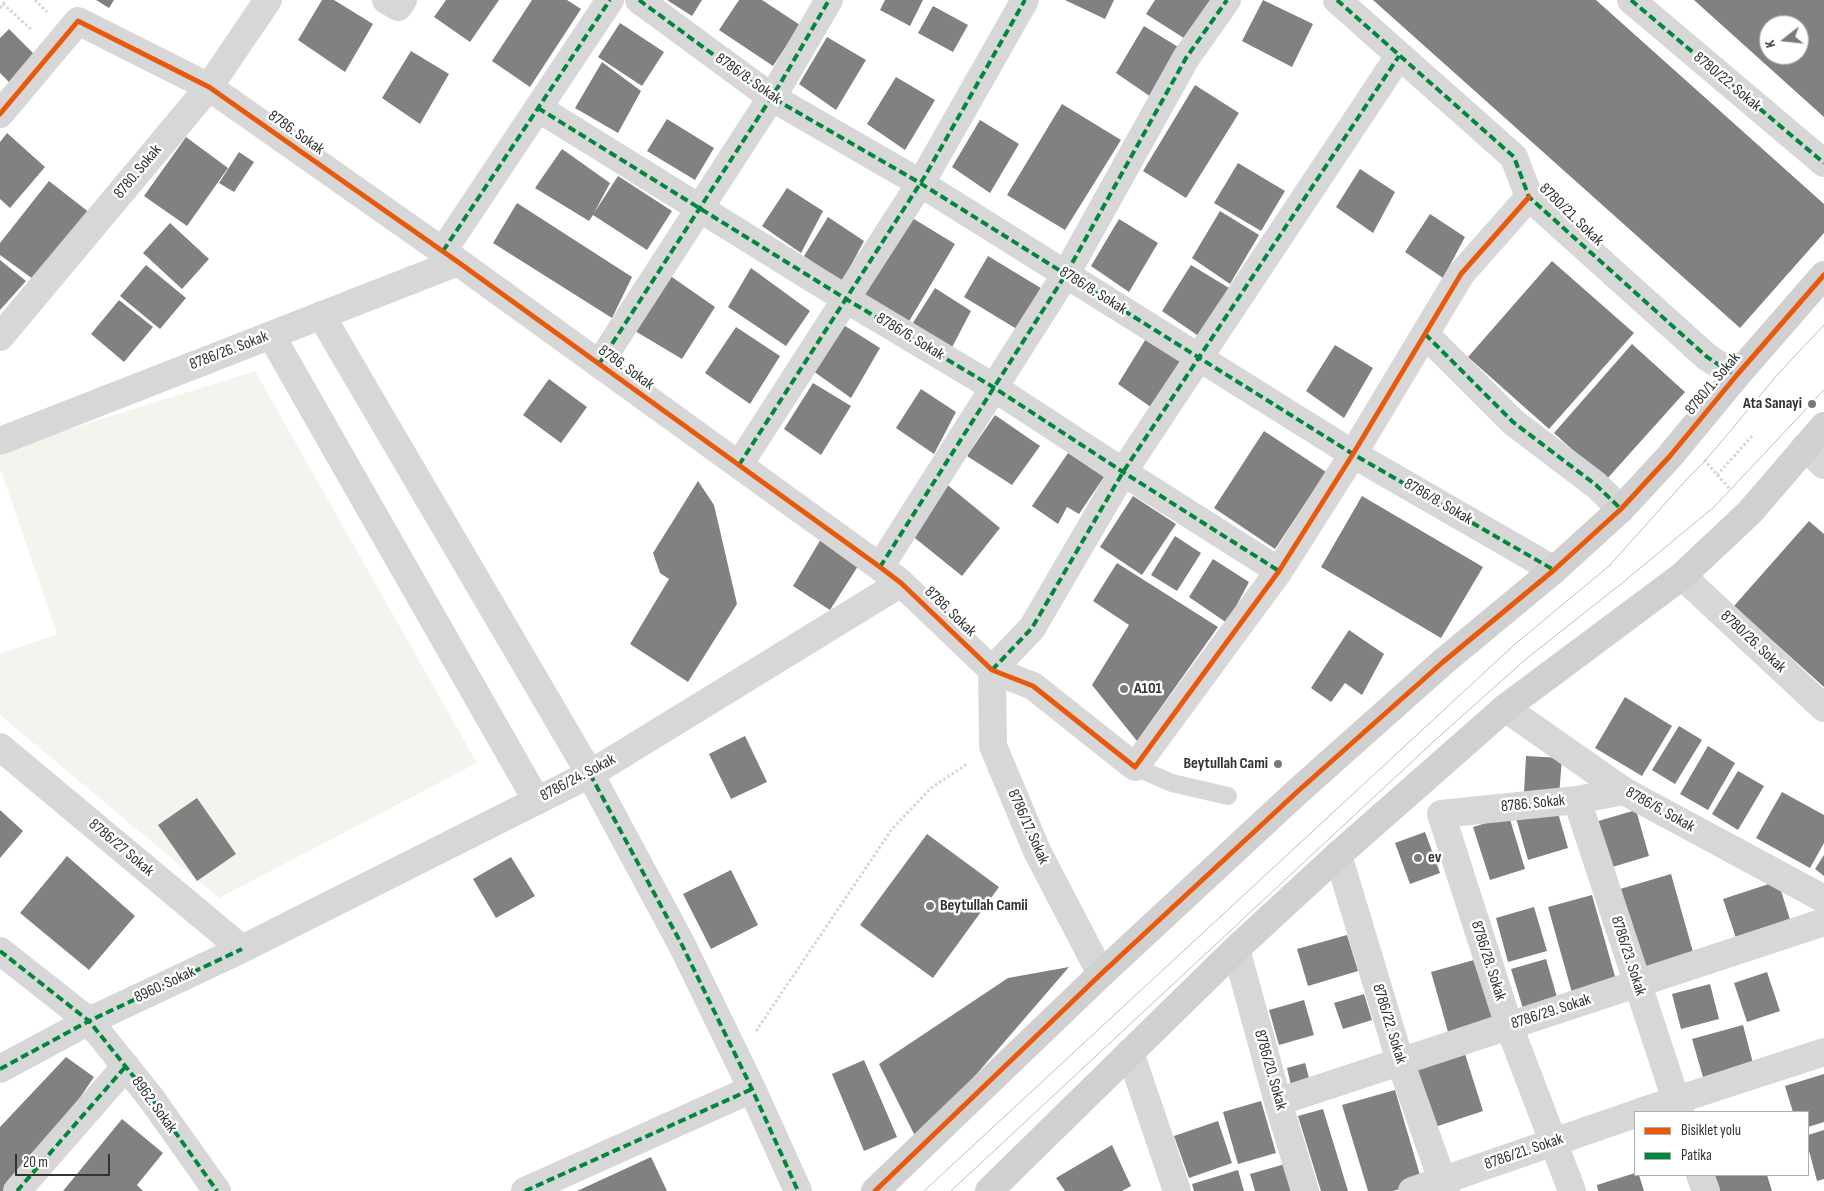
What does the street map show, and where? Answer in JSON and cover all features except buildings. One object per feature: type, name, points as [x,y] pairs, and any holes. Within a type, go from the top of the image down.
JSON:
[{"type":"street","name":"8780. Sokak","points":[[0,338],[209,87],[268,0]]},
{"type":"street","points":[[386,0],[398,7],[403,0]]},
{"type":"street","points":[[451,257],[538,108],[610,0]]},
{"type":"street","name":"8786/8. Sokak","points":[[639,0],[771,97],[920,183],[1354,454],[1554,570]]},
{"type":"street","points":[[599,364],[771,97],[829,0]]},
{"type":"street","points":[[739,465],[920,183],[1025,0]]},
{"type":"street","points":[[891,575],[993,387],[1066,274],[1186,58],[1227,0]]},
{"type":"street","name":"8780/21. Sokak","points":[[1337,0],[1514,157],[1529,197],[1707,357],[1736,376]]},
{"type":"street","name":"8780/22. Sokak","points":[[1631,0],[1824,163]]},
{"type":"street","name":"8786. Sokak","points":[[54,49],[78,21],[209,87],[451,257],[891,575],[992,670],[1033,686],[1135,767]]},
{"type":"street","points":[[0,114],[54,49]]},
{"type":"street","points":[[992,670],[1032,628],[1124,472],[1399,56]]},
{"type":"street","name":"8786/6. Sokak","points":[[538,108],[699,209],[993,387],[1279,571]]},
{"type":"street","points":[[1135,767],[1279,571],[1354,454],[1461,274],[1529,197]]},
{"type":"street","name":"8786/26. Sokak","points":[[0,441],[321,315],[451,257]]},
{"type":"street","name":"8780/1. Sokak","points":[[875,1191],[1101,974],[1304,785],[1443,662],[1554,570],[1621,509],[1682,442],[1736,376],[1824,275]]},
{"type":"street","points":[[321,315],[590,774],[682,945],[738,1059],[798,1191]]},
{"type":"street","points":[[1425,334],[1514,422],[1596,485],[1621,509]]},
{"type":"street","points":[[271,335],[537,801]]},
{"type":"street","points":[[989,1191],[1236,949],[1338,855],[1504,708],[1682,576],[1750,512],[1814,456],[1824,426]]},
{"type":"street","name":"8786/24. Sokak","points":[[242,949],[590,774],[891,575]]},
{"type":"street","name":"8780/26. Sokak","points":[[1682,576],[1824,708]]},
{"type":"street","name":"8786/17. Sokak","points":[[992,670],[993,746],[1037,851],[1101,974]]},
{"type":"street","name":"8786/6. Sokak","points":[[1504,708],[1624,791],[1824,899]]},
{"type":"street","name":"8786/27 Sokak","points":[[0,747],[242,949]]},
{"type":"street","name":"8786. Sokak","points":[[1441,814],[1578,800],[1624,791]]},
{"type":"street","name":"8786/23. Sokak","points":[[1578,800],[1678,1106]]},
{"type":"street","name":"8786/28. Sokak","points":[[1441,814],[1509,1026],[1552,1143],[1572,1191]]},
{"type":"street","name":"8786/22. Sokak","points":[[1338,855],[1400,1061],[1444,1186]]},
{"type":"street","name":"8786/29. Sokak","points":[[1278,1102],[1824,922]]},
{"type":"street","name":"8960. Sokak","points":[[0,1069],[89,1021],[242,949]]},
{"type":"street","name":"8786/20. Sokak","points":[[1236,949],[1278,1102],[1305,1191]]},
{"type":"street","name":"8962. Sokak","points":[[0,951],[89,1021],[151,1098],[210,1189]]},
{"type":"street","points":[[1130,1052],[1177,1191]]},
{"type":"street","points":[[1646,1111],[1678,1106],[1824,1052]]},
{"type":"street","points":[[17,1191],[126,1066]]},
{"type":"street","points":[[525,1191],[752,1089]]},
{"type":"street","name":"8786/21. Sokak","points":[[1412,1191],[1444,1186],[1552,1143],[1634,1114]]},
{"type":"street","points":[[1700,1176],[1706,1191]]},
{"type":"lane","name":"8786. Sokak","points":[[1135,767],[1172,783],[1228,796]]},
{"type":"path","points":[[0,8],[5,2],[54,49]]},
{"type":"path","points":[[1717,475],[1754,434]]},
{"type":"path","points":[[1682,442],[1705,461],[1750,512]]},
{"type":"path","points":[[738,1059],[892,829],[931,788],[993,746]]},
{"type":"shaded area","points":[[255,371],[477,763],[219,898],[0,715],[0,654],[57,634],[0,468],[0,451]]},
{"type":"tram line","points":[[924,1191],[1514,645],[1609,566],[1705,461],[1778,374],[1824,325]]},
{"type":"tram line","points":[[951,1191],[1433,742],[1526,659],[1714,507],[1824,390]]},
{"type":"marked path","points":[[443,251],[610,0]]},
{"type":"marked path","points":[[639,0],[771,97],[920,183],[1353,454],[1554,570]]},
{"type":"marked path","points":[[599,364],[780,84],[829,0]]},
{"type":"marked path","points":[[739,465],[925,176],[1025,0]]},
{"type":"marked path","points":[[880,567],[1066,274],[1186,58],[1227,0]]},
{"type":"marked path","points":[[1337,0],[1514,157],[1529,197],[1707,357],[1736,376]]},
{"type":"marked path","points":[[1631,0],[1824,163]]},
{"type":"marked path","points":[[992,670],[1032,628],[1123,472],[1399,56]]},
{"type":"marked path","points":[[538,108],[846,299],[993,387],[1279,571]]},
{"type":"marked path","points":[[1425,334],[1513,422],[1596,485],[1621,509]]},
{"type":"marked path","points":[[590,774],[682,945],[752,1089],[798,1191]]},
{"type":"marked path","points":[[0,1069],[89,1021],[242,949]]},
{"type":"marked path","points":[[0,951],[89,1021],[151,1098],[217,1191]]},
{"type":"marked path","points":[[17,1191],[126,1066]]},
{"type":"marked path","points":[[525,1191],[752,1089]]},
{"type":"cycle path","points":[[0,114],[78,21],[209,87],[458,262],[880,567],[901,583],[992,670],[1033,686],[1135,767],[1279,571],[1353,454],[1461,274],[1529,197]]},
{"type":"cycle path","points":[[875,1191],[1101,974],[1297,792],[1443,662],[1554,570],[1621,509],[1670,456],[1736,376],[1824,275]]},
{"type":"place","name":"Ata Sanayi","points":[[1812,404]]},
{"type":"place","name":"A101","points":[[1124,689]]},
{"type":"place","name":"Beytullah Cami","points":[[1278,764]]},
{"type":"place","name":"ev","points":[[1418,858]]},
{"type":"place","name":"Beytullah Camii","points":[[930,906]]}]
